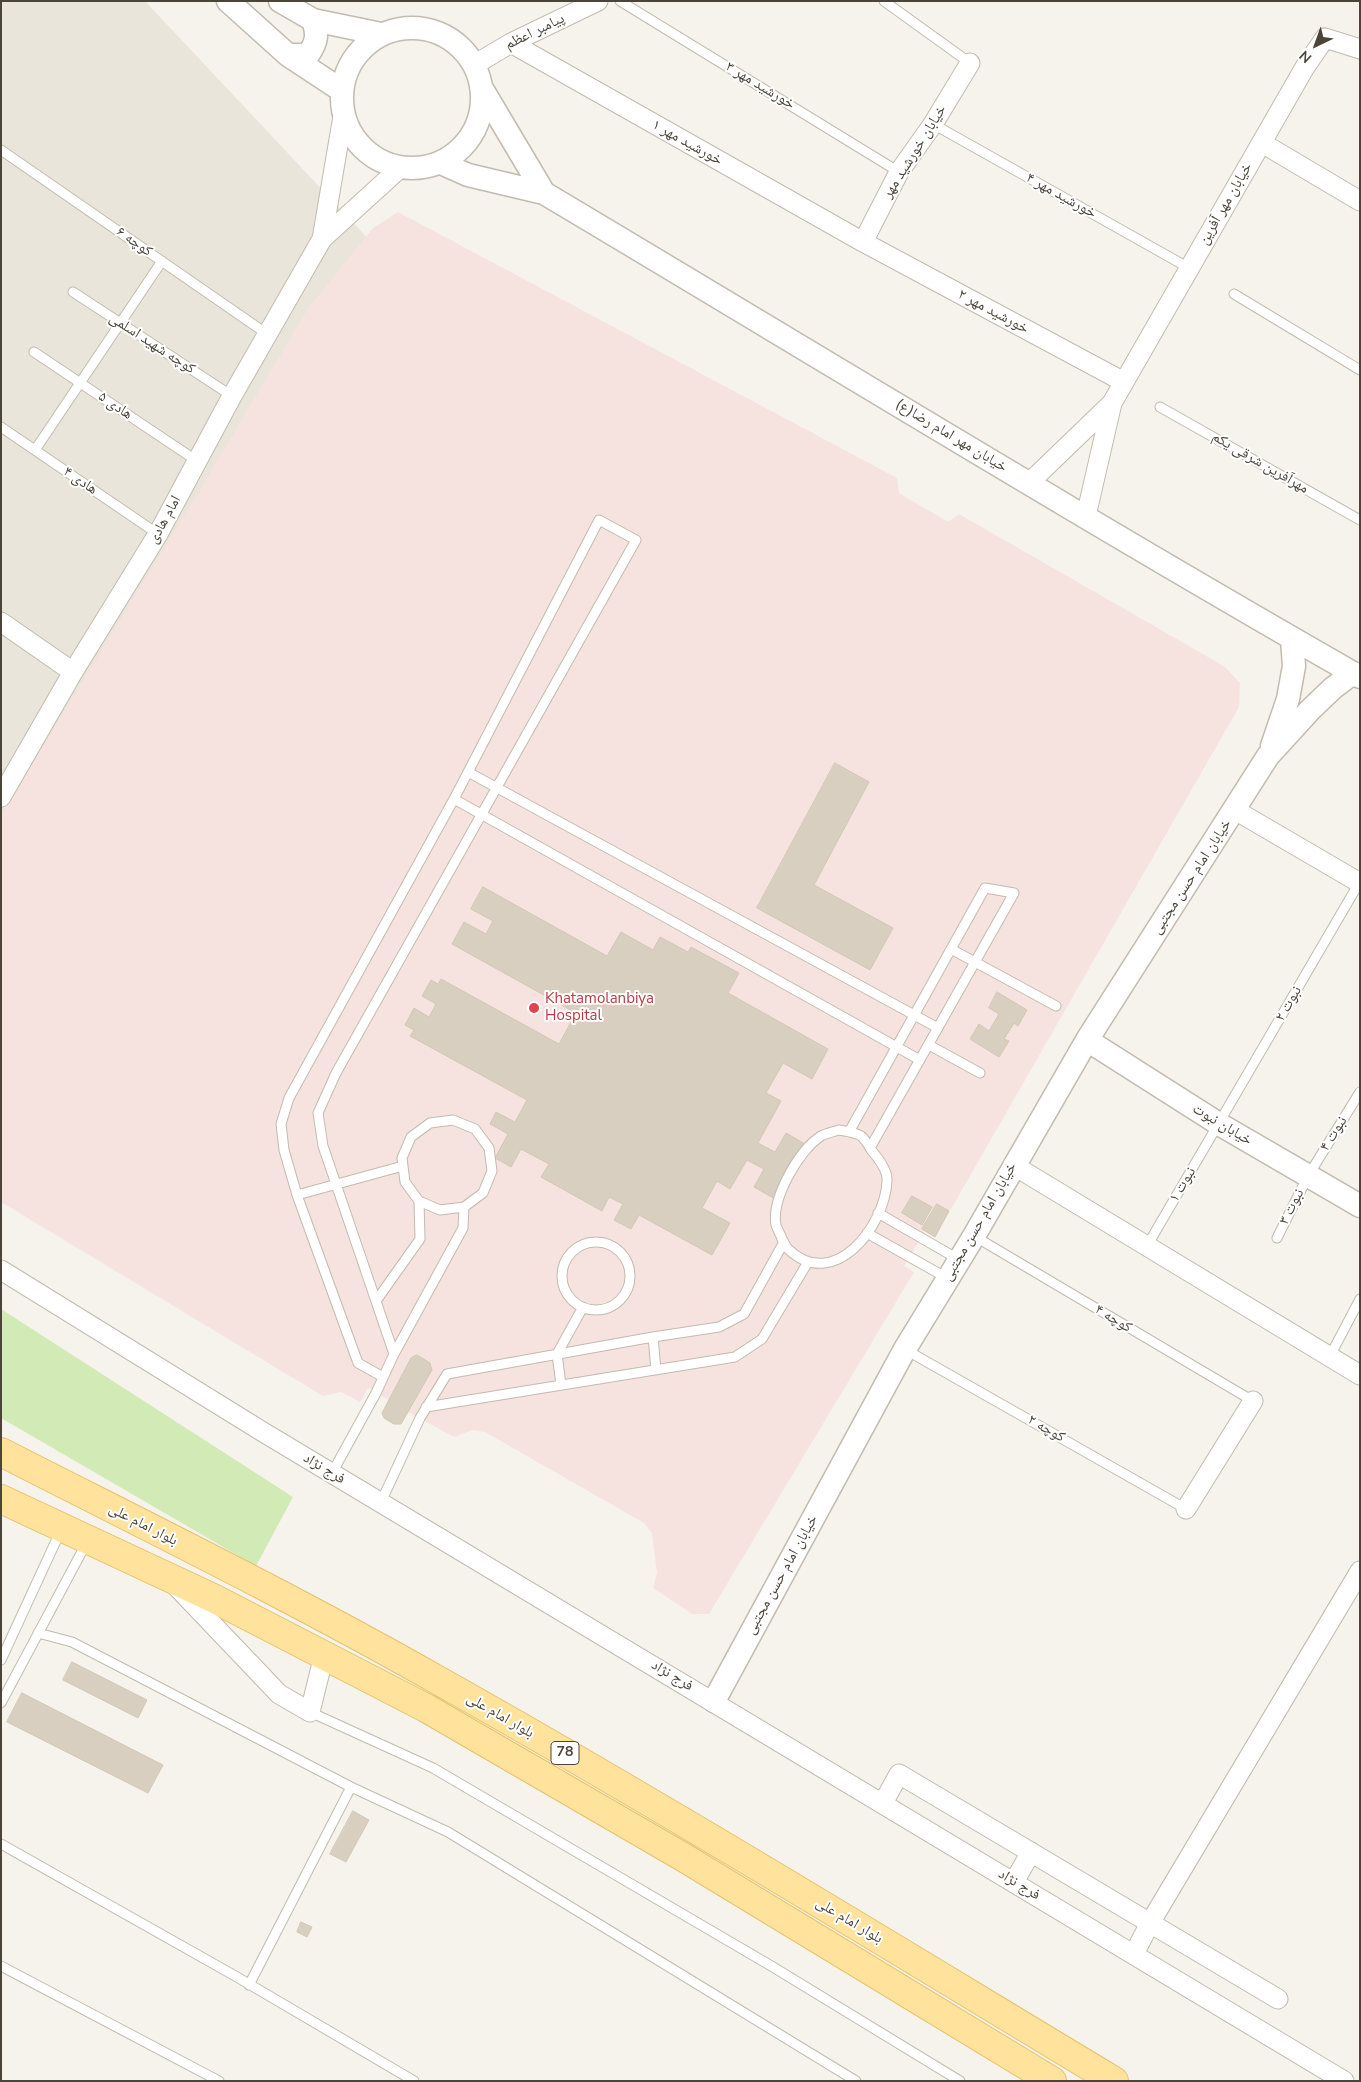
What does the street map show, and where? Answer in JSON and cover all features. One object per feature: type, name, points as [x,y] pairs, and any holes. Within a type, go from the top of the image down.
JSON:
[{"type":"main road","name":"بلوار امام علی","points":[[1,1452],[432,1676],[670,1814],[1114,2081]]},
{"type":"main road","name":"بلوار امام علی","points":[[1,1499],[167,1576],[426,1708],[683,1856],[1052,2081]]},
{"type":"main road","points":[[254,1619],[268,1590]]},
{"type":"street","points":[[228,1],[288,55],[341,90]]},
{"type":"street","points":[[280,1],[313,20],[381,34]]},
{"type":"street","name":"پیامبر اعظم","points":[[474,65],[511,43],[598,1]]},
{"type":"street","points":[[288,55],[308,55],[315,45],[317,32],[313,20]]},
{"type":"street","points":[[322,239],[343,116],[341,90],[348,68],[362,48],[381,34],[402,28],[423,28],[443,35],[461,48],[474,65],[481,87],[544,193]]},
{"type":"street","name":"خیابان مهر آفرین","points":[[1028,483],[1112,403],[1305,67],[1325,38],[1360,49]]},
{"type":"street","name":"خورشید مهر ۱","points":[[511,43],[863,242]]},
{"type":"street","name":"خیابان خورشید مهر","points":[[863,242],[900,172],[933,124],[970,63]]},
{"type":"street","points":[[343,116],[355,140],[374,158],[400,168],[421,168],[441,163],[460,150],[474,132],[481,110],[481,87]]},
{"type":"street","points":[[1262,143],[1360,201]]},
{"type":"street","points":[[441,163],[468,175],[544,193]]},
{"type":"street","points":[[322,239],[400,168]]},
{"type":"street","name":"خیابان مهر امام رضا(ع)","points":[[544,193],[1028,483],[1356,675]]},
{"type":"street","name":"امام هادی","points":[[3,791],[73,672],[158,534],[232,396],[322,239]]},
{"type":"street","name":"خورشید مهر ۲","points":[[863,242],[1124,382]]},
{"type":"street","name":"خیابان مهر آفرین","points":[[1086,516],[1112,403]]},
{"type":"street","points":[[1,622],[73,672]]},
{"type":"street","name":"خیابان امام حسن مجتبی","points":[[1268,756],[1288,699],[1294,666],[1292,639]]},
{"type":"street","name":"خیابان امام حسن مجتبی","points":[[714,1701],[906,1350],[1087,1040],[1268,756],[1333,688],[1356,675]]},
{"type":"street","points":[[1235,810],[1360,883]]},
{"type":"street","name":"خیابان نبوت","points":[[1087,1040],[1219,1124],[1360,1206]]},
{"type":"street","points":[[1014,1165],[1360,1374]]},
{"type":"street","name":"فرج نژاد","points":[[1,1270],[332,1474],[714,1701],[1344,2081]]},
{"type":"street","points":[[1186,1509],[1253,1401]]},
{"type":"street","points":[[1134,1954],[1150,1923],[1360,1571]]},
{"type":"street","points":[[167,1576],[280,1694],[310,1712],[324,1655]]},
{"type":"street","points":[[883,1803],[899,1774],[1278,1999]]},
{"type":"street","points":[[1014,1882],[1031,1852]]},
{"type":"lane","name":"خورشید مهر ۳","points":[[620,1],[900,172]]},
{"type":"lane","points":[[884,1],[970,63]]},
{"type":"lane","name":"خورشید مهر ۴","points":[[933,124],[1189,268]]},
{"type":"lane","name":"کوچه ۶","points":[[1,150],[267,334]]},
{"type":"lane","points":[[35,450],[162,261]]},
{"type":"lane","name":"کوچه شهید اسلمی","points":[[73,292],[232,396]]},
{"type":"lane","points":[[1234,294],[1360,370]]},
{"type":"lane","name":"هادی ۵","points":[[34,352],[197,461]]},
{"type":"lane","name":"مهرآفرین شرقی یکم","points":[[1160,407],[1360,520]]},
{"type":"lane","name":"هادی ۴","points":[[1,427],[158,534]]},
{"type":"lane","points":[[383,1377],[358,1363],[297,1195],[284,1150],[281,1124],[289,1098],[454,799],[599,520],[636,540],[336,1073],[318,1113],[323,1146],[394,1354]]},
{"type":"lane","points":[[468,772],[938,1028]]},
{"type":"lane","points":[[454,799],[920,1060]]},
{"type":"lane","name":"نبوت ۲","points":[[1219,1124],[1360,883]]},
{"type":"lane","points":[[849,1132],[984,888],[1014,893],[870,1148]]},
{"type":"lane","points":[[951,949],[1056,1006]]},
{"type":"lane","points":[[928,1045],[980,1073]]},
{"type":"lane","name":"نبوت ۴","points":[[1308,1176],[1360,1092]]},
{"type":"lane","points":[[453,1120],[475,1129],[489,1148],[492,1171],[482,1193],[464,1207],[440,1210],[419,1201],[405,1182],[403,1166],[402,1158],[411,1137],[430,1123],[453,1120]]},
{"type":"lane","name":"نبوت ۱","points":[[1147,1246],[1219,1124]]},
{"type":"lane","points":[[838,1130],[861,1136],[870,1148],[880,1160],[888,1179],[883,1203],[867,1233],[858,1245],[846,1256],[829,1264],[808,1262],[787,1248],[776,1225],[778,1201],[786,1179],[800,1156],[821,1136],[838,1130]]},
{"type":"lane","points":[[297,1195],[403,1166]]},
{"type":"lane","name":"نبوت ۳","points":[[1277,1238],[1308,1176]]},
{"type":"lane","points":[[376,1301],[420,1239],[419,1201]]},
{"type":"lane","points":[[332,1474],[376,1393],[394,1354],[463,1228],[464,1207]]},
{"type":"lane","points":[[878,1213],[953,1269]]},
{"type":"lane","points":[[867,1233],[953,1269]]},
{"type":"lane","name":"کوچه ۴","points":[[974,1236],[1253,1401]]},
{"type":"lane","points":[[587,1242],[607,1243],[623,1254],[627,1263],[630,1273],[627,1292],[613,1306],[594,1311],[583,1307],[576,1304],[563,1289],[561,1269],[570,1252],[587,1242]]},
{"type":"lane","points":[[381,1502],[426,1407],[447,1374],[719,1327],[744,1314],[784,1242]]},
{"type":"lane","points":[[426,1407],[735,1357],[762,1339],[808,1262]]},
{"type":"lane","points":[[1330,1356],[1360,1299]]},
{"type":"lane","points":[[561,1385],[557,1354],[583,1307]]},
{"type":"lane","points":[[653,1337],[656,1370]]},
{"type":"lane","name":"کوچه ۲","points":[[906,1350],[1186,1509]]},
{"type":"lane","points":[[1,1660],[28,1606],[62,1528]]},
{"type":"lane","points":[[1,1703],[88,1539]]},
{"type":"lane","points":[[38,1633],[72,1642],[352,1787],[448,1832],[856,2081]]},
{"type":"lane","points":[[310,1712],[433,1768],[773,1967],[960,2081]]},
{"type":"lane","points":[[249,1984],[352,1787]]},
{"type":"lane","points":[[1,1844],[249,1984],[414,2081]]},
{"type":"lane","points":[[1,1966],[219,2081]]},
{"type":"shaded area","points":[[1,1],[145,1],[375,246],[1,887]]},
{"type":"shaded area","name":"Khatamolanbiya Hospital","points":[[398,212],[897,478],[899,493],[948,522],[959,514],[1208,657],[1226,668],[1240,683],[1239,707],[935,1237],[925,1231],[904,1266],[914,1272],[709,1614],[692,1614],[653,1588],[657,1573],[652,1533],[644,1523],[485,1432],[473,1430],[454,1437],[408,1412],[401,1424],[394,1424],[384,1418],[382,1413],[389,1400],[368,1388],[360,1402],[341,1392],[323,1396],[1,1202],[1,815],[309,307],[373,228]]},
{"type":"green space","points":[[1,1309],[293,1497],[256,1566],[1,1418]]},
{"type":"building","points":[[835,763],[869,782],[814,885],[893,928],[870,970],[757,908]]},
{"type":"building","points":[[483,887],[607,956],[621,932],[653,950],[660,937],[688,952],[691,947],[739,973],[728,993],[828,1049],[812,1079],[783,1063],[766,1093],[781,1101],[758,1143],[775,1152],[786,1133],[805,1144],[775,1199],[754,1187],[764,1169],[747,1160],[730,1189],[717,1181],[702,1208],[730,1223],[712,1255],[639,1215],[631,1229],[614,1220],[623,1204],[609,1197],[602,1211],[541,1177],[549,1164],[521,1149],[511,1167],[495,1158],[508,1134],[490,1124],[496,1112],[515,1122],[527,1100],[410,1036],[414,1030],[405,1025],[414,1008],[429,1017],[436,1004],[422,996],[431,980],[438,984],[441,979],[559,1044],[576,1013],[452,944],[464,922],[486,934],[493,921],[471,909]]},
{"type":"building","points":[[997,992],[1027,1010],[1018,1026],[1014,1023],[1004,1039],[1009,1041],[999,1057],[970,1039],[979,1024],[989,1031],[999,1014],[989,1008]]},
{"type":"building","points":[[912,1196],[932,1207],[922,1225],[902,1213]]},
{"type":"building","points":[[937,1204],[949,1211],[935,1237],[922,1229]]},
{"type":"building","points":[[417,1355],[430,1363],[432,1370],[401,1424],[394,1424],[384,1418],[382,1413],[411,1358]]},
{"type":"building","points":[[72,1662],[147,1700],[138,1718],[63,1680]]},
{"type":"building","points":[[22,1693],[163,1765],[148,1793],[7,1722]]},
{"type":"building","points":[[353,1811],[369,1820],[346,1862],[330,1854]]},
{"type":"building","points":[[301,1922],[312,1927],[307,1937],[297,1932]]},
{"type":"place","name":"Khatamolanbiya Hospital","points":[[534,1008]]}]
